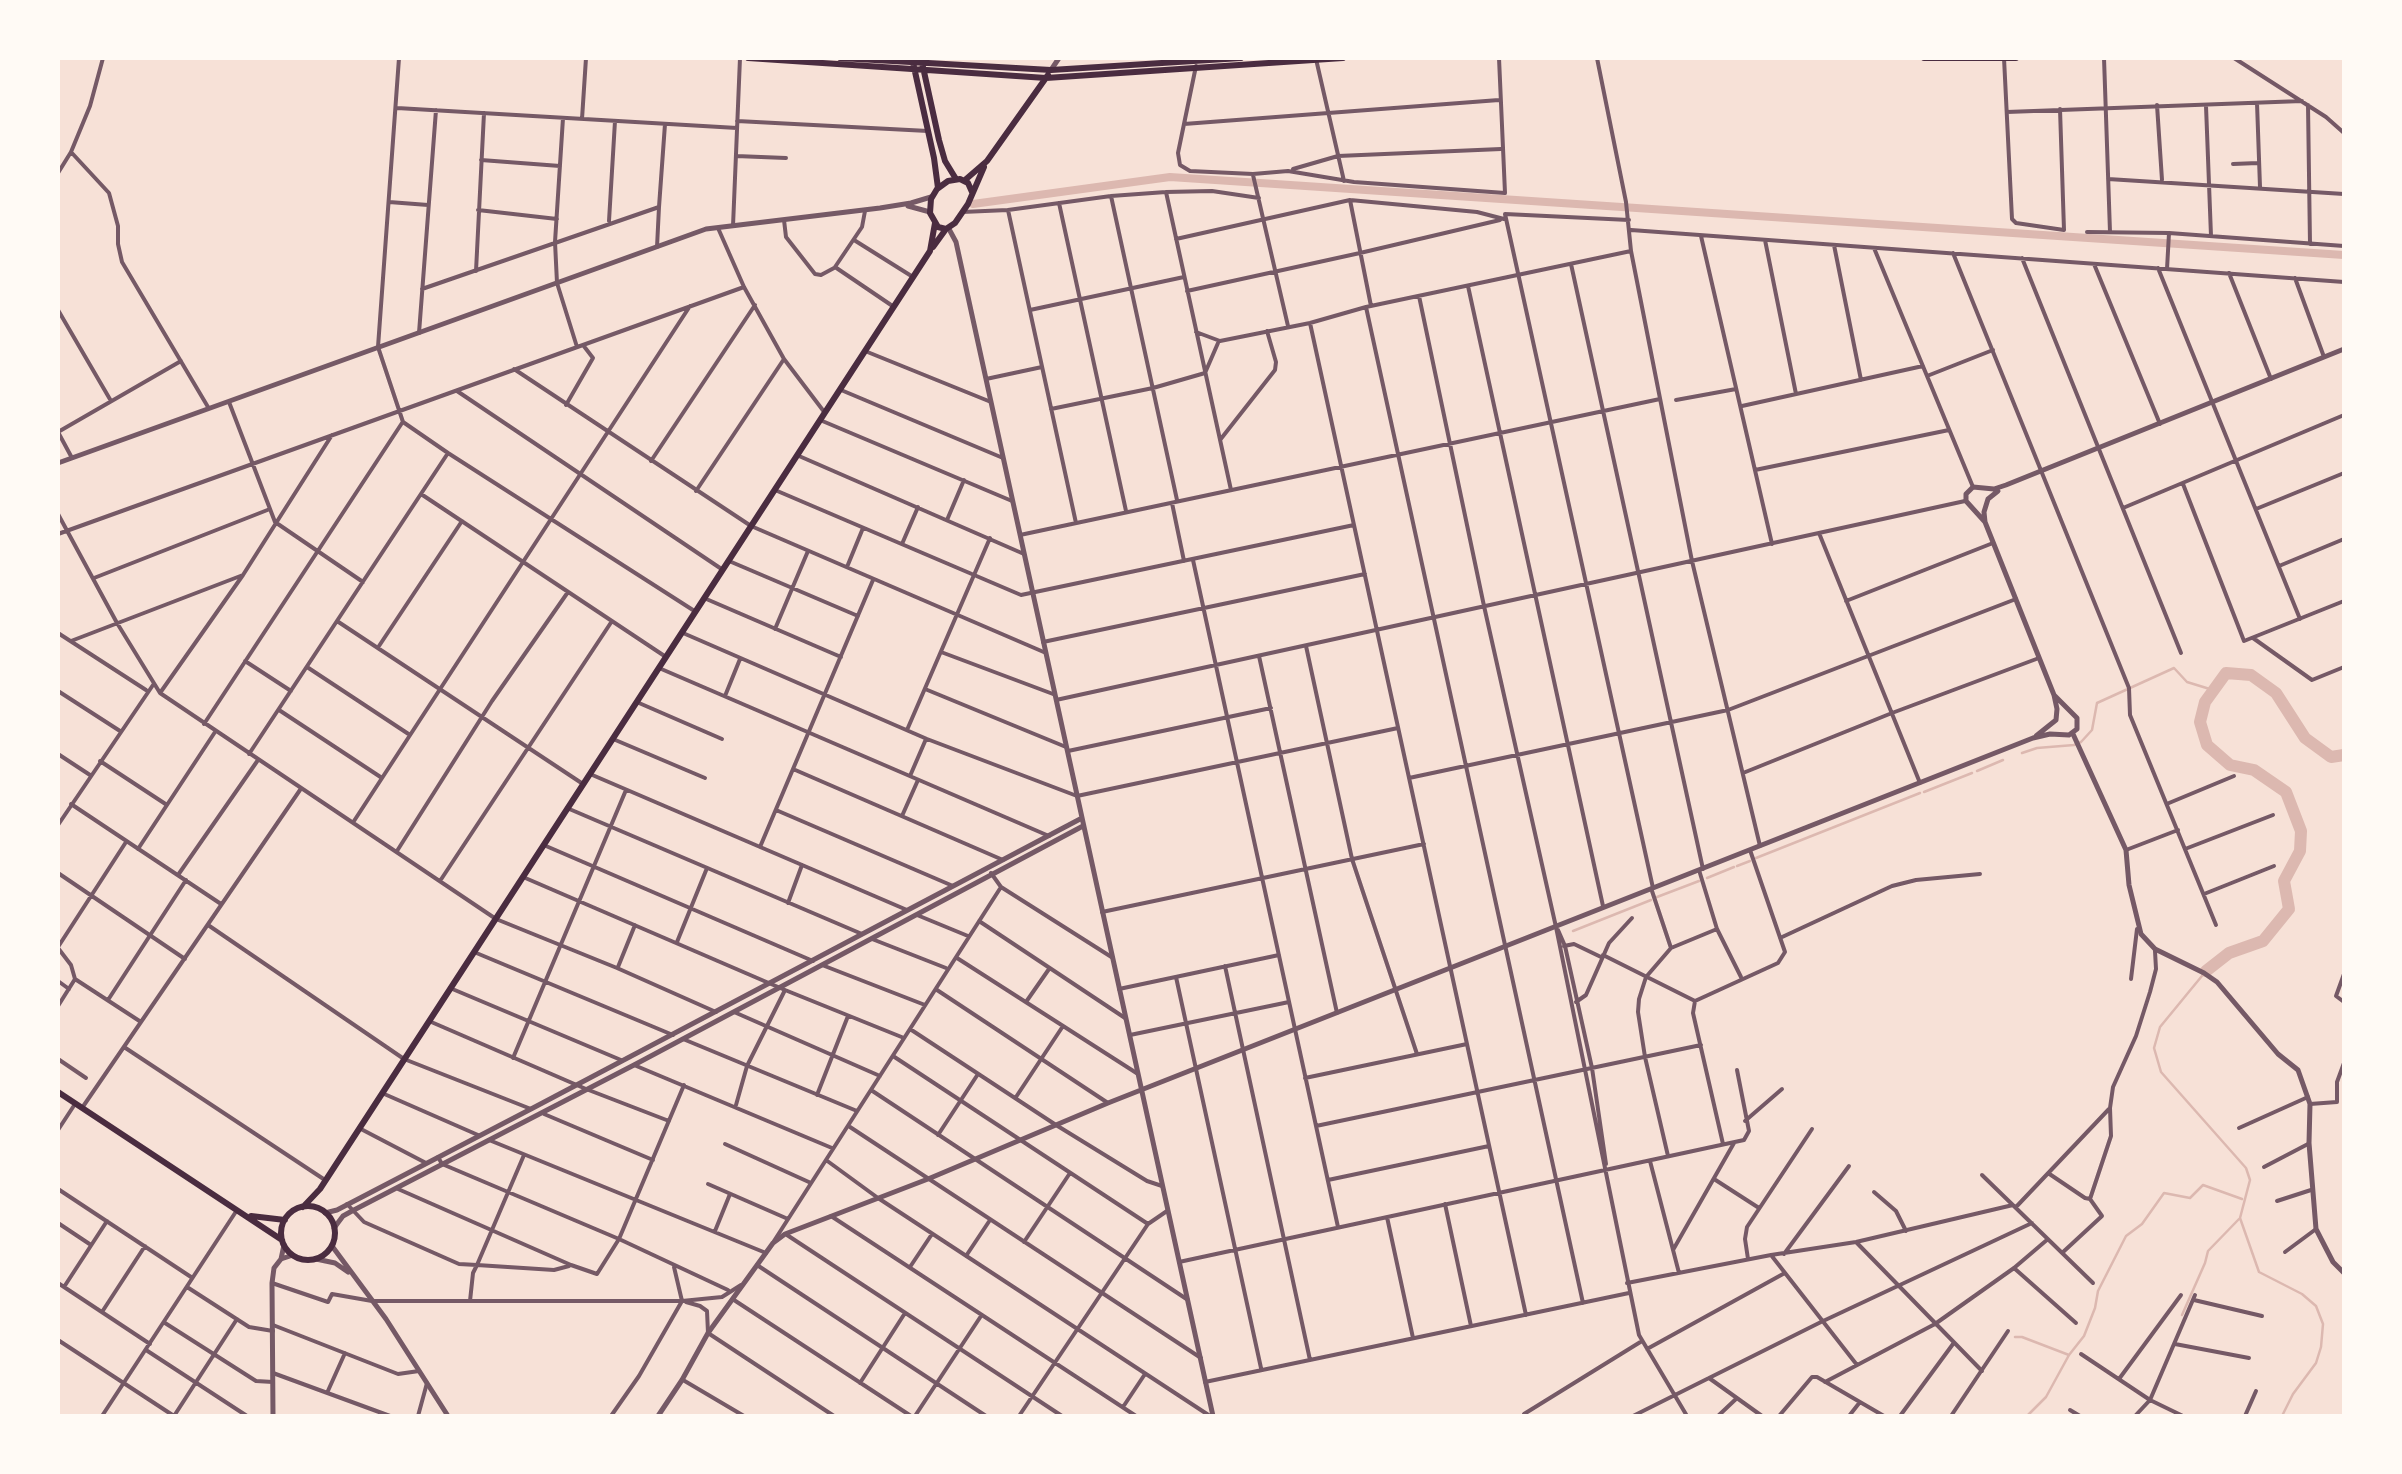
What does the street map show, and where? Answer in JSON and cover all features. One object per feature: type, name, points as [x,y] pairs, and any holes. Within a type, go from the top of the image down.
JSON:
[{"type":"main road","points":[[748,58],[917,63],[1046,78],[1241,58]]},
{"type":"main road","points":[[844,58],[1051,70],[1179,60],[1196,64],[1344,58]]},
{"type":"main road","points":[[1924,58],[2016,58]]},
{"type":"main road","points":[[917,63],[938,188]]},
{"type":"main road","points":[[917,63],[938,140],[946,160],[971,188],[971,198]]},
{"type":"main road","points":[[303,1207],[320,1188],[894,306],[960,215],[987,162],[1051,70]]},
{"type":"main road","points":[[930,252],[935,224],[930,212],[938,188],[960,180],[987,162]]},
{"type":"main road","points":[[935,224],[948,229]]},
{"type":"main road","points":[[58,1092],[241,1212],[283,1242],[293,1256],[316,1259],[332,1246],[334,1228],[324,1212],[320,1188]]},
{"type":"main road","points":[[283,1242],[282,1230],[289,1214],[310,1206],[324,1212]]},
{"type":"main road","points":[[241,1212],[261,1219],[285,1220]]},
{"type":"street","points":[[58,173],[90,106],[103,58]]},
{"type":"street","points":[[399,58],[378,347],[403,422],[696,612]]},
{"type":"street","points":[[582,119],[586,58]]},
{"type":"street","points":[[733,226],[740,58]]},
{"type":"street","points":[[1051,70],[1059,58]]},
{"type":"street","points":[[1288,171],[1344,181],[1505,193],[1499,58]]},
{"type":"street","points":[[1597,58],[1692,561],[1760,846]]},
{"type":"street","points":[[2004,58],[2013,222],[2064,230],[2060,109]]},
{"type":"street","points":[[2104,58],[2110,232]]},
{"type":"street","points":[[2234,58],[2344,132]]},
{"type":"street","points":[[1316,60],[1344,181]]},
{"type":"street","points":[[1196,64],[1178,153],[1180,165],[1190,171],[1254,179],[1338,156],[1503,150]]},
{"type":"street","points":[[1184,124],[1501,100]]},
{"type":"street","points":[[2006,112],[2302,101]]},
{"type":"street","points":[[2257,102],[2260,188]]},
{"type":"street","points":[[2206,104],[2211,236]]},
{"type":"street","points":[[2158,105],[2162,182]]},
{"type":"street","points":[[2308,105],[2310,244]]},
{"type":"street","points":[[396,108],[737,128]]},
{"type":"street","points":[[419,333],[436,110]]},
{"type":"street","points":[[476,271],[484,113]]},
{"type":"street","points":[[564,118],[557,284],[580,346],[593,358],[566,405]]},
{"type":"street","points":[[608,223],[614,121]]},
{"type":"street","points":[[737,121],[928,132]]},
{"type":"street","points":[[656,247],[664,124]]},
{"type":"street","points":[[71,152],[109,193],[122,262],[209,409]]},
{"type":"street","points":[[736,156],[786,158]]},
{"type":"street","points":[[481,160],[560,166]]},
{"type":"street","points":[[2233,164],[2259,163]]},
{"type":"street","points":[[1254,179],[1288,326]]},
{"type":"street","points":[[2108,179],[2344,194]]},
{"type":"street","points":[[956,242],[960,215],[1166,192],[1212,191],[1259,198]]},
{"type":"street","points":[[1166,192],[1231,490]]},
{"type":"street","points":[[58,464],[706,230],[900,205],[933,196]]},
{"type":"street","points":[[1111,196],[1153,388],[1184,562]]},
{"type":"street","points":[[1176,239],[1350,200],[1504,218]]},
{"type":"street","points":[[1350,200],[1398,455],[1583,1303]]},
{"type":"street","points":[[389,202],[428,205]]},
{"type":"street","points":[[1059,203],[1126,512]]},
{"type":"street","points":[[900,205],[930,212]]},
{"type":"street","points":[[422,289],[659,206]]},
{"type":"street","points":[[478,210],[557,219]]},
{"type":"street","points":[[784,220],[786,237],[815,274],[822,275],[836,267],[854,240],[862,227],[865,210]]},
{"type":"street","points":[[1008,210],[1076,523]]},
{"type":"street","points":[[1629,220],[1504,214],[1652,889],[1671,948]]},
{"type":"street","points":[[1187,291],[1504,218]]},
{"type":"street","points":[[718,228],[744,287],[822,417],[1012,501]]},
{"type":"street","points":[[948,229],[956,242],[1212,1416]]},
{"type":"street","points":[[1631,230],[2344,282]]},
{"type":"street","points":[[2087,232],[2344,246]]},
{"type":"street","points":[[1701,235],[1772,544]]},
{"type":"street","points":[[2167,269],[2169,235]]},
{"type":"street","points":[[854,240],[913,278]]},
{"type":"street","points":[[1765,240],[1796,394]]},
{"type":"street","points":[[1834,244],[1861,380]]},
{"type":"street","points":[[1874,248],[1973,487]]},
{"type":"street","points":[[1196,332],[1220,341],[1632,250]]},
{"type":"street","points":[[1953,253],[2129,688],[2130,715],[2216,925]]},
{"type":"street","points":[[2022,258],[2181,653]]},
{"type":"street","points":[[1571,264],[1701,870],[1717,929],[1742,979]]},
{"type":"street","points":[[2094,264],[2160,424]]},
{"type":"street","points":[[836,267],[894,306]]},
{"type":"street","points":[[2158,268],[2300,619]]},
{"type":"street","points":[[2229,274],[2271,379]]},
{"type":"street","points":[[1030,310],[1184,278]]},
{"type":"street","points":[[2295,278],[2324,357]]},
{"type":"street","points":[[1468,286],[1603,908]]},
{"type":"street","points":[[58,534],[744,287]]},
{"type":"street","points":[[1419,296],[1484,606],[1592,1068],[1606,1169]]},
{"type":"street","points":[[650,461],[755,305]]},
{"type":"street","points":[[352,823],[690,306]]},
{"type":"street","points":[[58,310],[112,401]]},
{"type":"street","points":[[1310,323],[1526,1315]]},
{"type":"street","points":[[1220,440],[1275,370],[1267,331]]},
{"type":"street","points":[[1051,409],[1204,373],[1220,341]]},
{"type":"street","points":[[1973,487],[2006,486],[2344,349]]},
{"type":"street","points":[[1927,376],[1992,350]]},
{"type":"street","points":[[865,351],[991,402]]},
{"type":"street","points":[[696,491],[784,359]]},
{"type":"street","points":[[72,458],[58,432],[181,362]]},
{"type":"street","points":[[986,379],[1042,366]]},
{"type":"street","points":[[1740,407],[1923,366]]},
{"type":"street","points":[[514,370],[751,526],[1046,653]]},
{"type":"street","points":[[1676,400],[1736,389]]},
{"type":"street","points":[[456,390],[723,570]]},
{"type":"street","points":[[840,390],[1003,458]]},
{"type":"street","points":[[1020,535],[1660,400]]},
{"type":"street","points":[[229,402],[274,522],[363,582]]},
{"type":"street","points":[[2123,508],[2344,415]]},
{"type":"street","points":[[204,724],[403,422]]},
{"type":"street","points":[[1755,470],[1949,430]]},
{"type":"street","points":[[160,693],[243,575],[332,435]]},
{"type":"street","points":[[249,754],[448,454]]},
{"type":"street","points":[[797,456],[1024,554]]},
{"type":"street","points":[[2256,510],[2344,474]]},
{"type":"street","points":[[947,520],[964,480]]},
{"type":"street","points":[[2183,484],[2244,641],[2344,601]]},
{"type":"street","points":[[941,652],[1056,698],[1819,533],[1967,503],[1979,509],[2006,486]]},
{"type":"street","points":[[1973,487],[1966,494],[1967,503],[1985,522],[2054,695],[2056,727],[2064,735]]},
{"type":"street","points":[[1984,489],[1985,522]]},
{"type":"street","points":[[775,490],[1021,596],[1354,526]]},
{"type":"street","points":[[421,494],[666,657]]},
{"type":"street","points":[[902,544],[918,507]]},
{"type":"street","points":[[94,578],[270,509]]},
{"type":"street","points":[[58,514],[117,624],[160,693],[496,919],[716,1012]]},
{"type":"street","points":[[378,648],[462,522]]},
{"type":"street","points":[[847,568],[863,528]]},
{"type":"street","points":[[1819,533],[1920,783]]},
{"type":"street","points":[[908,730],[990,538]]},
{"type":"street","points":[[2279,566],[2344,539]]},
{"type":"street","points":[[1846,601],[1993,542]]},
{"type":"street","points":[[776,629],[808,551]]},
{"type":"street","points":[[1193,560],[1338,1228]]},
{"type":"street","points":[[729,561],[858,617]]},
{"type":"street","points":[[1043,642],[1365,574]]},
{"type":"street","points":[[71,641],[243,575]]},
{"type":"street","points":[[760,847],[874,579]]},
{"type":"street","points":[[396,852],[568,592]]},
{"type":"street","points":[[704,598],[841,657]]},
{"type":"street","points":[[1409,778],[1728,710],[2016,599]]},
{"type":"street","points":[[337,621],[583,784]]},
{"type":"street","points":[[440,881],[612,621]]},
{"type":"street","points":[[682,632],[927,738],[1077,796],[1398,728]]},
{"type":"street","points":[[58,633],[147,691]]},
{"type":"street","points":[[2253,638],[2312,680],[2344,667]]},
{"type":"street","points":[[1306,646],[1352,859],[1417,1054]]},
{"type":"street","points":[[1260,656],[1337,1014]]},
{"type":"street","points":[[1743,773],[2039,658]]},
{"type":"street","points":[[725,696],[740,659]]},
{"type":"street","points":[[245,661],[291,691]]},
{"type":"street","points":[[307,667],[410,735]]},
{"type":"street","points":[[659,668],[1049,836]]},
{"type":"street","points":[[58,826],[60,817],[154,684]]},
{"type":"street","points":[[925,688],[1067,749],[1271,708]]},
{"type":"street","points":[[58,691],[120,731]]},
{"type":"street","points":[[773,1243],[785,1234],[1108,1104],[2034,738],[2073,734],[2078,722],[2054,695]]},
{"type":"street","points":[[636,702],[722,739]]},
{"type":"street","points":[[278,710],[382,778]]},
{"type":"street","points":[[2034,738],[2060,714],[2071,713]]},
{"type":"street","points":[[138,848],[216,732]]},
{"type":"street","points":[[2073,734],[2126,850],[2141,934],[2155,949],[2217,982],[2278,1054],[2298,1070],[2309,1100],[2316,1228],[2333,1262],[2344,1273]]},
{"type":"street","points":[[613,738],[705,778]]},
{"type":"street","points":[[910,776],[927,738]]},
{"type":"street","points":[[58,754],[90,775]]},
{"type":"street","points":[[100,760],[167,805]]},
{"type":"street","points":[[178,875],[258,760]]},
{"type":"street","points":[[794,769],[1003,860]]},
{"type":"street","points":[[590,774],[908,911]]},
{"type":"street","points":[[2167,804],[2234,776]]},
{"type":"street","points":[[902,816],[918,780]]},
{"type":"street","points":[[58,1130],[124,1048],[301,789]]},
{"type":"street","points":[[514,1058],[627,790]]},
{"type":"street","points":[[72,804],[222,904]]},
{"type":"street","points":[[567,808],[863,935]]},
{"type":"street","points":[[776,810],[953,886]]},
{"type":"street","points":[[2186,849],[2272,815]]},
{"type":"street","points":[[324,1212],[350,1208],[395,1188],[480,1136],[1082,818]]},
{"type":"street","points":[[334,1228],[350,1208],[426,1163],[490,1140],[783,989],[821,965],[1084,826]]},
{"type":"street","points":[[2126,850],[2178,830]]},
{"type":"street","points":[[127,841],[58,947],[71,965],[75,979],[141,1022]]},
{"type":"street","points":[[1102,912],[1424,844]]},
{"type":"street","points":[[544,845],[812,961]]},
{"type":"street","points":[[1695,1001],[1782,960],[1785,952],[1750,850]]},
{"type":"street","points":[[788,903],[802,865]]},
{"type":"street","points":[[2204,894],[2274,866]]},
{"type":"street","points":[[677,943],[707,868]]},
{"type":"street","points":[[988,868],[1001,887],[1113,958]]},
{"type":"street","points":[[58,873],[185,959]]},
{"type":"street","points":[[1780,938],[1892,886],[1980,874]]},
{"type":"street","points":[[523,877],[904,1038]]},
{"type":"street","points":[[108,1000],[186,880]]},
{"type":"street","points":[[658,1416],[708,1333],[773,1243],[1001,887]]},
{"type":"street","points":[[917,915],[969,937]]},
{"type":"street","points":[[1575,1003],[1586,996],[1602,956],[1616,933],[1632,918]]},
{"type":"street","points":[[979,922],[1126,1018]]},
{"type":"street","points":[[208,925],[404,1060],[531,1109]]},
{"type":"street","points":[[617,968],[634,925]]},
{"type":"street","points":[[2132,979],[2139,927]]},
{"type":"street","points":[[1668,1156],[1646,1056],[1639,999],[1646,976],[1671,948],[1717,929]]},
{"type":"street","points":[[872,939],[948,969]]},
{"type":"street","points":[[1562,947],[1574,944],[1695,1001]]},
{"type":"street","points":[[2090,1199],[2111,1136],[2113,1087],[2136,1036],[2156,969],[2155,949]]},
{"type":"street","points":[[474,952],[673,1035]]},
{"type":"street","points":[[1119,989],[1279,955]]},
{"type":"street","points":[[956,957],[1138,1074]]},
{"type":"street","points":[[821,965],[925,1005]]},
{"type":"street","points":[[1225,966],[1310,1360]]},
{"type":"street","points":[[1026,1002],[1050,968]]},
{"type":"street","points":[[2344,974],[2336,996],[2344,1002]]},
{"type":"street","points":[[1176,977],[1261,1370]]},
{"type":"street","points":[[58,1006],[75,979]]},
{"type":"street","points":[[58,981],[69,989]]},
{"type":"street","points":[[450,988],[624,1061]]},
{"type":"street","points":[[735,1106],[747,1066],[783,989]]},
{"type":"street","points":[[935,989],[1108,1104]]},
{"type":"street","points":[[1695,1001],[1693,1014],[1723,1144]]},
{"type":"street","points":[[1130,1036],[1289,1002]]},
{"type":"street","points":[[1575,1003],[1638,1335],[1687,1416]]},
{"type":"street","points":[[734,1012],[880,1076]]},
{"type":"street","points":[[817,1095],[848,1016]]},
{"type":"street","points":[[429,1021],[670,1121]]},
{"type":"street","points":[[1015,1098],[1062,1026]]},
{"type":"street","points":[[910,1029],[1056,1126],[1147,1181],[1162,1186]]},
{"type":"street","points":[[683,1039],[857,1111]]},
{"type":"street","points":[[1305,1078],[1467,1044]]},
{"type":"street","points":[[1316,1126],[1701,1045]]},
{"type":"street","points":[[124,1048],[325,1180]]},
{"type":"street","points":[[893,1056],[1148,1224]]},
{"type":"street","points":[[58,1059],[86,1078]]},
{"type":"street","points":[[2239,1128],[2309,1100],[2337,1102],[2337,1082],[2344,1063]]},
{"type":"street","points":[[634,1065],[833,1149]]},
{"type":"street","points":[[1179,1262],[1744,1140],[1749,1132],[1737,1070]]},
{"type":"street","points":[[938,1135],[978,1074]]},
{"type":"street","points":[[395,1188],[598,1274],[619,1239],[684,1086]]},
{"type":"street","points":[[870,1090],[1188,1300]]},
{"type":"street","points":[[1745,1120],[1782,1090]]},
{"type":"street","points":[[382,1093],[480,1136]]},
{"type":"street","points":[[1627,1283],[1856,1242],[2014,1206],[2110,1108]]},
{"type":"street","points":[[539,1112],[653,1160]]},
{"type":"street","points":[[848,1126],[1200,1358]]},
{"type":"street","points":[[359,1128],[426,1163]]},
{"type":"street","points":[[1748,1260],[1748,1227],[1812,1129]]},
{"type":"street","points":[[490,1140],[766,1253]]},
{"type":"street","points":[[1673,1250],[1734,1142]]},
{"type":"street","points":[[2264,1167],[2309,1143]]},
{"type":"street","points":[[725,1144],[811,1183]]},
{"type":"street","points":[[1328,1180],[1489,1146]]},
{"type":"street","points":[[470,1300],[473,1274],[524,1156]]},
{"type":"street","points":[[440,1160],[730,1291]]},
{"type":"street","points":[[826,1160],[932,1234],[1212,1416]]},
{"type":"street","points":[[1650,1160],[1679,1273]]},
{"type":"street","points":[[1784,1255],[1849,1166]]},
{"type":"street","points":[[1024,1242],[1070,1173]]},
{"type":"street","points":[[2048,1173],[2090,1199],[2102,1216],[2062,1253]]},
{"type":"street","points":[[1982,1175],[2093,1283]]},
{"type":"street","points":[[1714,1179],[1759,1208]]},
{"type":"street","points":[[708,1184],[788,1219]]},
{"type":"street","points":[[58,1188],[193,1278]]},
{"type":"street","points":[[2277,1201],[2314,1188]]},
{"type":"street","points":[[1874,1192],[1896,1211],[1906,1231]]},
{"type":"street","points":[[714,1233],[730,1194]]},
{"type":"street","points":[[1445,1204],[1471,1326]]},
{"type":"street","points":[[350,1208],[364,1222],[458,1264],[554,1270],[570,1265]]},
{"type":"street","points":[[1018,1416],[1148,1224],[1167,1211]]},
{"type":"street","points":[[103,1416],[187,1286],[241,1212]]},
{"type":"street","points":[[831,1216],[1136,1416]]},
{"type":"street","points":[[1387,1217],[1413,1338]]},
{"type":"street","points":[[966,1256],[990,1220]]},
{"type":"street","points":[[64,1288],[107,1221]]},
{"type":"street","points":[[58,1223],[92,1245]]},
{"type":"street","points":[[1633,1416],[1821,1322],[2032,1224]]},
{"type":"street","points":[[2285,1252],[2316,1228]]},
{"type":"street","points":[[785,1234],[1062,1416]]},
{"type":"street","points":[[910,1267],[932,1234]]},
{"type":"street","points":[[1824,1382],[1934,1324],[2048,1239]]},
{"type":"street","points":[[273,1416],[272,1283],[283,1242]]},
{"type":"street","points":[[1856,1242],[1982,1371]]},
{"type":"street","points":[[102,1312],[145,1246]]},
{"type":"street","points":[[332,1246],[366,1293]]},
{"type":"street","points":[[1771,1255],[1857,1365]]},
{"type":"street","points":[[281,1259],[293,1256]]},
{"type":"street","points":[[316,1259],[347,1270],[372,1300],[448,1416]]},
{"type":"street","points":[[757,1265],[986,1416]]},
{"type":"street","points":[[612,1416],[682,1301],[674,1266]]},
{"type":"street","points":[[2014,1268],[2076,1324]]},
{"type":"street","points":[[1648,1349],[1783,1274]]},
{"type":"street","points":[[58,1283],[246,1416]]},
{"type":"street","points":[[272,1283],[328,1302],[332,1294],[372,1300],[682,1301],[714,1299],[744,1284]]},
{"type":"street","points":[[187,1286],[248,1327],[273,1328],[398,1374],[419,1371]]},
{"type":"street","points":[[1206,1382],[1629,1293]]},
{"type":"street","points":[[2118,1379],[2181,1295]]},
{"type":"street","points":[[2136,1416],[2150,1400],[2194,1297],[2262,1316]]},
{"type":"street","points":[[734,1300],[913,1416],[982,1314]]},
{"type":"street","points":[[682,1301],[706,1311],[708,1333]]},
{"type":"street","points":[[860,1382],[905,1313]]},
{"type":"street","points":[[58,1340],[174,1416],[238,1319]]},
{"type":"street","points":[[164,1322],[256,1381],[273,1382]]},
{"type":"street","points":[[1951,1416],[2008,1331]]},
{"type":"street","points":[[708,1333],[834,1416]]},
{"type":"street","points":[[1524,1414],[1642,1341]]},
{"type":"street","points":[[2174,1343],[2249,1358]]},
{"type":"street","points":[[1900,1416],[1953,1344]]},
{"type":"street","points":[[327,1393],[345,1353]]},
{"type":"street","points":[[2081,1354],[2150,1400],[2183,1416]]},
{"type":"street","points":[[273,1373],[390,1416]]},
{"type":"street","points":[[1123,1408],[1145,1374]]},
{"type":"street","points":[[1779,1416],[1812,1377],[1884,1416]]},
{"type":"street","points":[[1709,1378],[1762,1416]]},
{"type":"street","points":[[682,1380],[744,1416]]},
{"type":"street","points":[[418,1416],[426,1383]]},
{"type":"street","points":[[2245,1416],[2256,1391]]},
{"type":"street","points":[[1718,1416],[1737,1398]]},
{"type":"street","points":[[1849,1416],[1860,1402]]},
{"type":"street","points":[[2070,1410],[2080,1416]]},
{"type":"waterway","points":[[973,204],[1170,177],[2344,255]]},
{"type":"waterway","points":[[2022,753],[2081,742],[2092,730],[2097,703],[2174,668],[2187,682],[2213,690]]},
{"type":"waterway","points":[[2206,971],[2229,953],[2263,941],[2289,909],[2284,881],[2300,851],[2301,831],[2286,792],[2254,770],[2230,765],[2207,745],[2200,722],[2205,702],[2226,673],[2251,675],[2276,693],[2305,738],[2331,757],[2344,755]]},
{"type":"waterway","points":[[1977,771],[2003,760]]},
{"type":"waterway","points":[[1924,792],[1972,773]]},
{"type":"waterway","points":[[1756,858],[1920,793]]},
{"type":"waterway","points":[[1737,866],[1750,861]]},
{"type":"waterway","points":[[1707,878],[1734,867]]},
{"type":"waterway","points":[[1657,897],[1699,881]]},
{"type":"waterway","points":[[1573,931],[1651,900]]},
{"type":"waterway","points":[[2206,971],[2160,1027],[2154,1048],[2161,1072],[2246,1168],[2250,1180],[2240,1218],[2259,1272],[2302,1294],[2316,1306],[2323,1324],[2316,1363],[2282,1416]]},
{"type":"waterway","points":[[2027,1416],[2046,1397],[2084,1336],[2098,1291],[2126,1236],[2142,1224],[2164,1193],[2190,1198],[2203,1185],[2242,1199]]},
{"type":"waterway","points":[[2182,1315],[2208,1251],[2239,1219]]},
{"type":"waterway","points":[[2015,1337],[2069,1355]]}]
